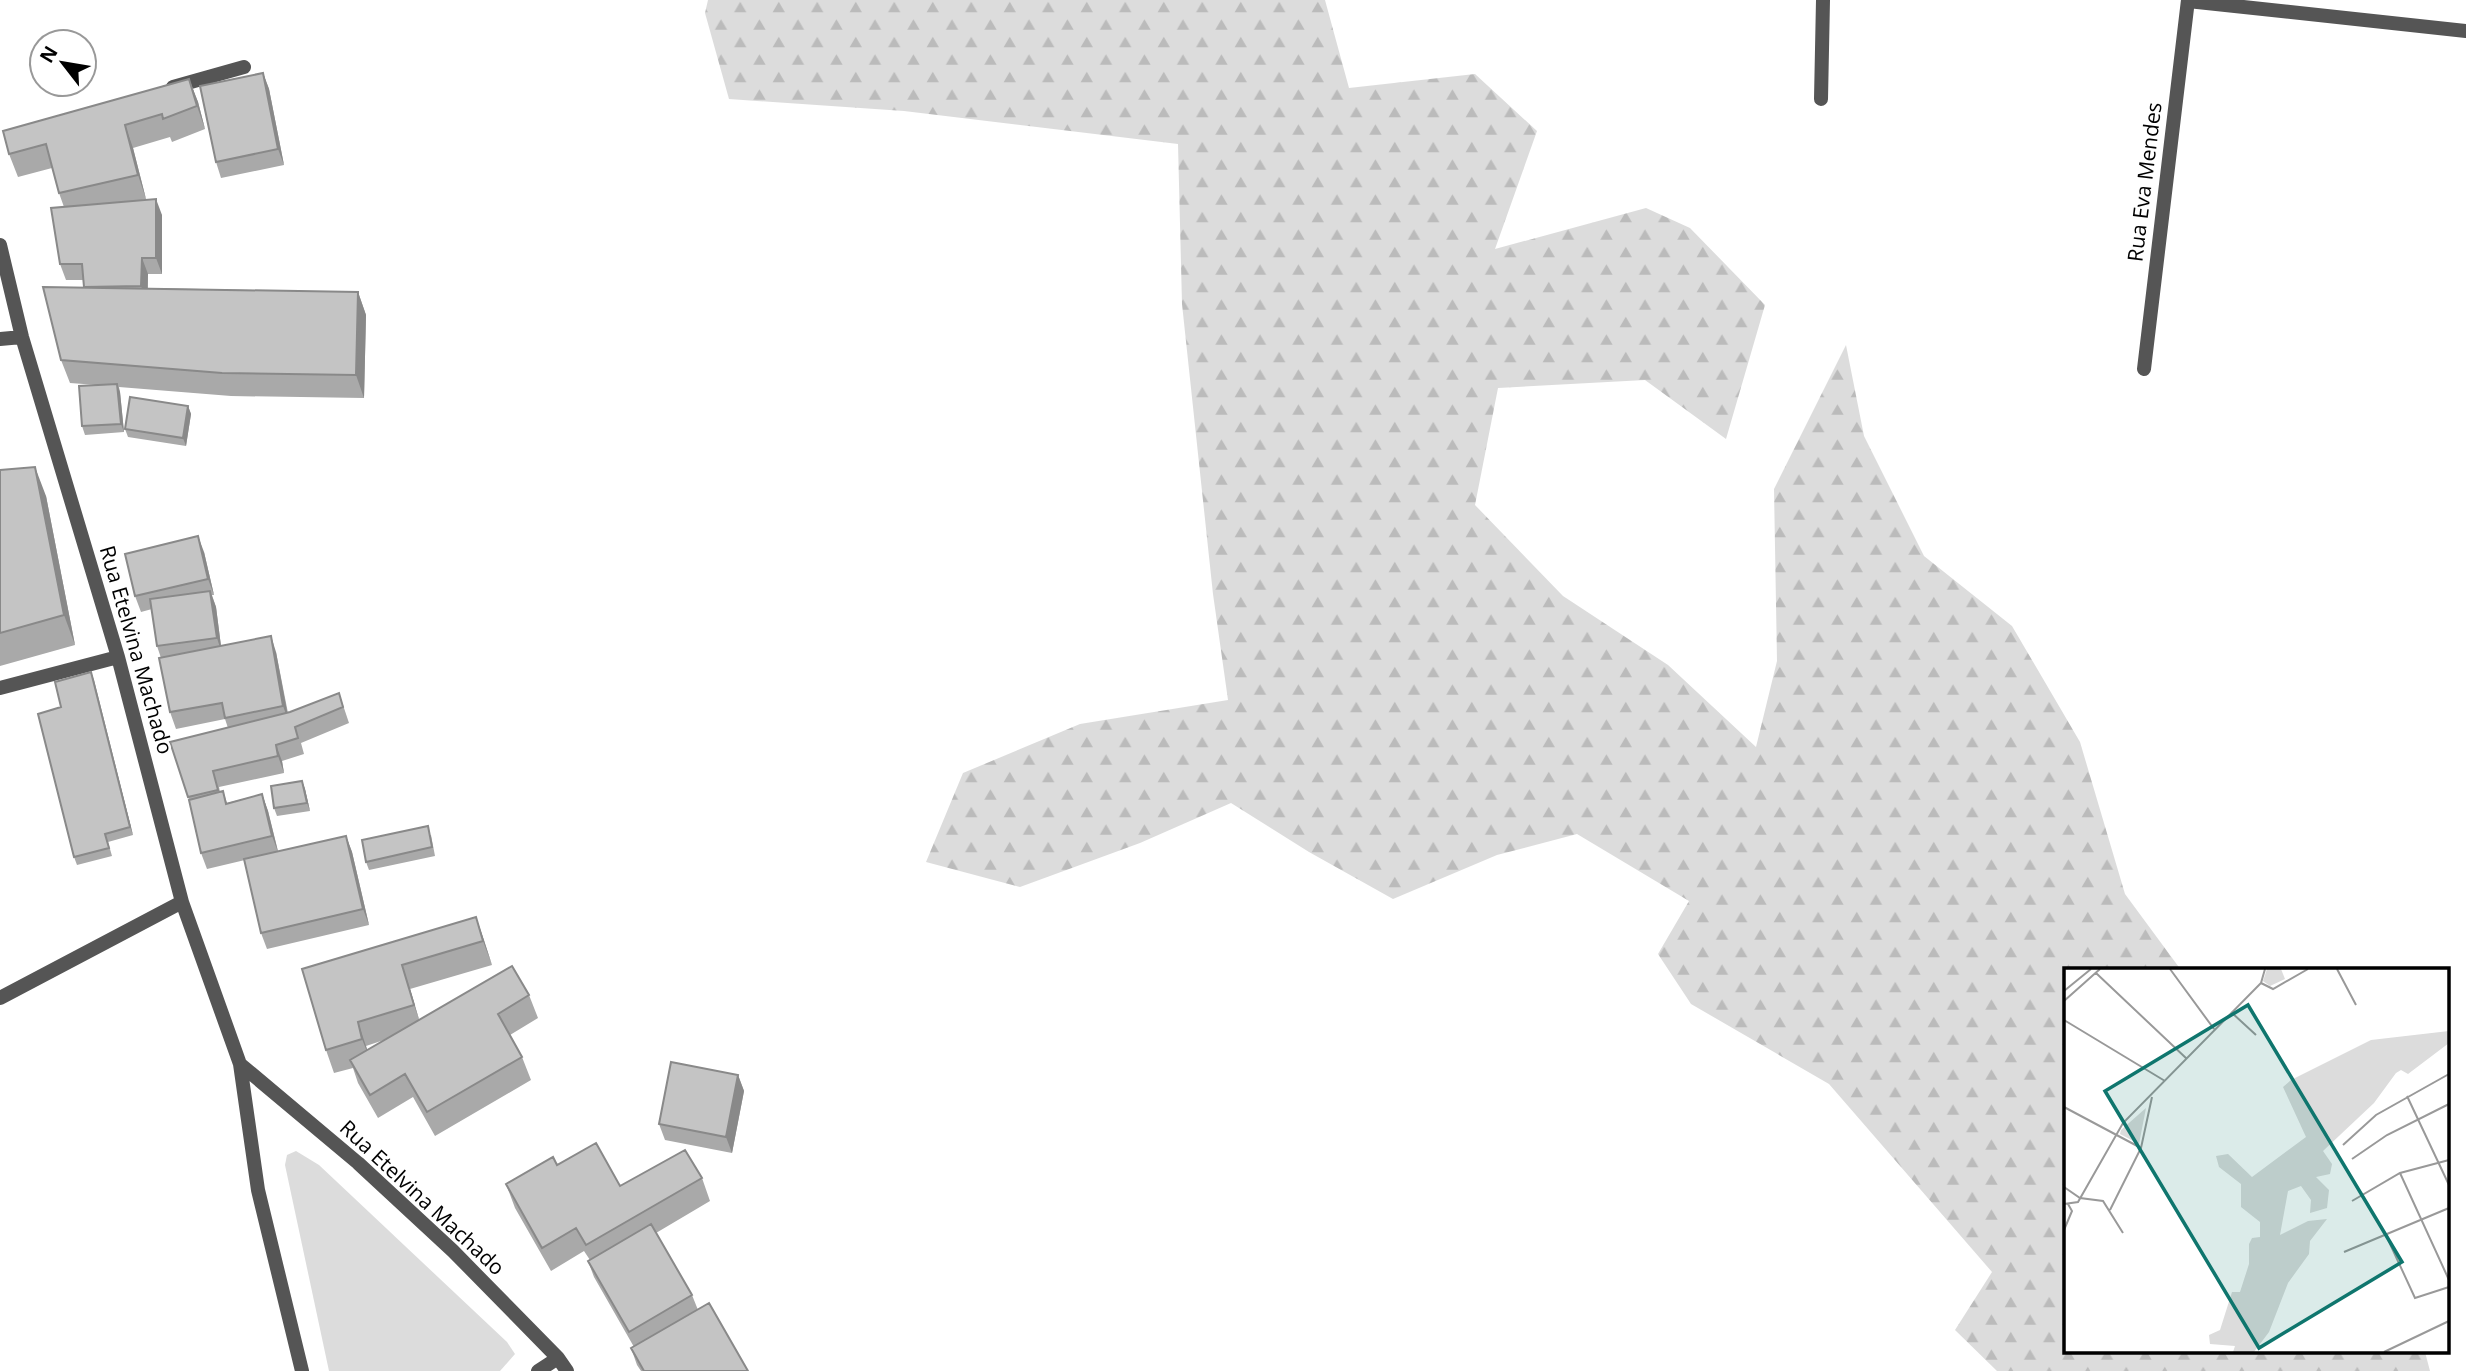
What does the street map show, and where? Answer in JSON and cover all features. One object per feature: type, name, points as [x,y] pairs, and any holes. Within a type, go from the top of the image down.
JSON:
[{"type":"street","points":[[1821,99],[1823,0]]},
{"type":"street","points":[[2188,1],[2466,31]]},
{"type":"street","name":"Rua Eva Mendes","points":[[2144,369],[2188,1]]},
{"type":"street","points":[[154,93],[244,67]]},
{"type":"street","name":"Rua Etelvina Machado","points":[[0,245],[22,337],[118,657],[182,902],[240,1064],[258,1190],[302,1371]]},
{"type":"street","points":[[0,339],[22,337]]},
{"type":"street","points":[[0,688],[118,657]]},
{"type":"street","points":[[0,998],[182,902]]},
{"type":"street","name":"Rua Etelvina Machado","points":[[240,1064],[358,1163],[453,1251],[558,1358],[567,1371]]},
{"type":"street","points":[[538,1371],[558,1358]]},
{"type":"green space","points":[[708,0],[1325,0],[1349,88],[1475,74],[1537,131],[1495,249],[1646,208],[1690,228],[1765,305],[1726,439],[1645,380],[1498,388],[1475,505],[1563,596],[1668,665],[1756,747],[1777,661],[1774,489],[1846,345],[1864,436],[1924,556],[2012,626],[2080,742],[2125,894],[2180,968],[2064,968],[2064,1354],[2426,1354],[2430,1371],[1997,1371],[1955,1330],[1992,1272],[1829,1084],[1691,1004],[1658,954],[1689,901],[1577,834],[1497,855],[1393,899],[1309,852],[1231,803],[1140,843],[1020,887],[926,862],[963,773],[1080,724],[1228,700],[1213,594],[1182,304],[1178,144],[904,111],[729,99],[705,13]]},
{"type":"green space","points":[[296,1151],[319,1165],[507,1342],[515,1354],[500,1371],[329,1371],[285,1165],[287,1155]]},
{"type":"building","points":[[263,73],[278,149],[216,162],[200,86]]},
{"type":"building","points":[[189,79],[197,106],[163,119],[162,114],[125,125],[138,175],[59,193],[46,144],[9,154],[3,131]]},
{"type":"building","points":[[156,199],[156,258],[142,258],[141,286],[84,287],[82,264],[60,264],[51,208]]},
{"type":"building","points":[[43,287],[358,292],[356,375],[222,373],[61,360]]},
{"type":"building","points":[[117,384],[121,424],[82,426],[79,386]]},
{"type":"building","points":[[130,397],[188,406],[183,438],[125,429]]},
{"type":"building","points":[[35,467],[64,615],[0,633],[0,470]]},
{"type":"building","points":[[198,536],[208,579],[135,596],[125,554]]},
{"type":"building","points":[[210,591],[217,638],[157,646],[150,599]]},
{"type":"building","points":[[271,636],[283,706],[225,718],[222,703],[170,712],[159,658]]},
{"type":"building","points":[[91,672],[130,827],[105,834],[109,848],[74,857],[38,714],[61,707],[55,682]]},
{"type":"building","points":[[339,693],[343,707],[295,727],[298,738],[276,745],[278,756],[213,771],[218,790],[188,797],[170,742],[290,712]]},
{"type":"building","points":[[302,781],[307,803],[274,808],[271,786]]},
{"type":"building","points":[[223,791],[226,804],[262,794],[272,836],[201,853],[189,800]]},
{"type":"building","points":[[428,826],[432,847],[366,862],[362,840]]},
{"type":"building","points":[[346,836],[363,909],[261,933],[244,859]]},
{"type":"building","points":[[476,917],[483,941],[402,965],[414,1005],[358,1022],[362,1039],[326,1050],[302,969]]},
{"type":"building","points":[[512,966],[529,995],[498,1014],[522,1057],[427,1112],[405,1074],[370,1095],[350,1060]]},
{"type":"building","points":[[671,1062],[738,1075],[726,1137],[659,1124]]},
{"type":"building","points":[[596,1143],[620,1186],[685,1150],[702,1178],[586,1245],[576,1228],[542,1248],[506,1184],[553,1157],[557,1165]]},
{"type":"building","points":[[651,1224],[692,1295],[629,1332],[588,1261]]},
{"type":"building","points":[[709,1303],[748,1371],[644,1371],[631,1348]]}]
